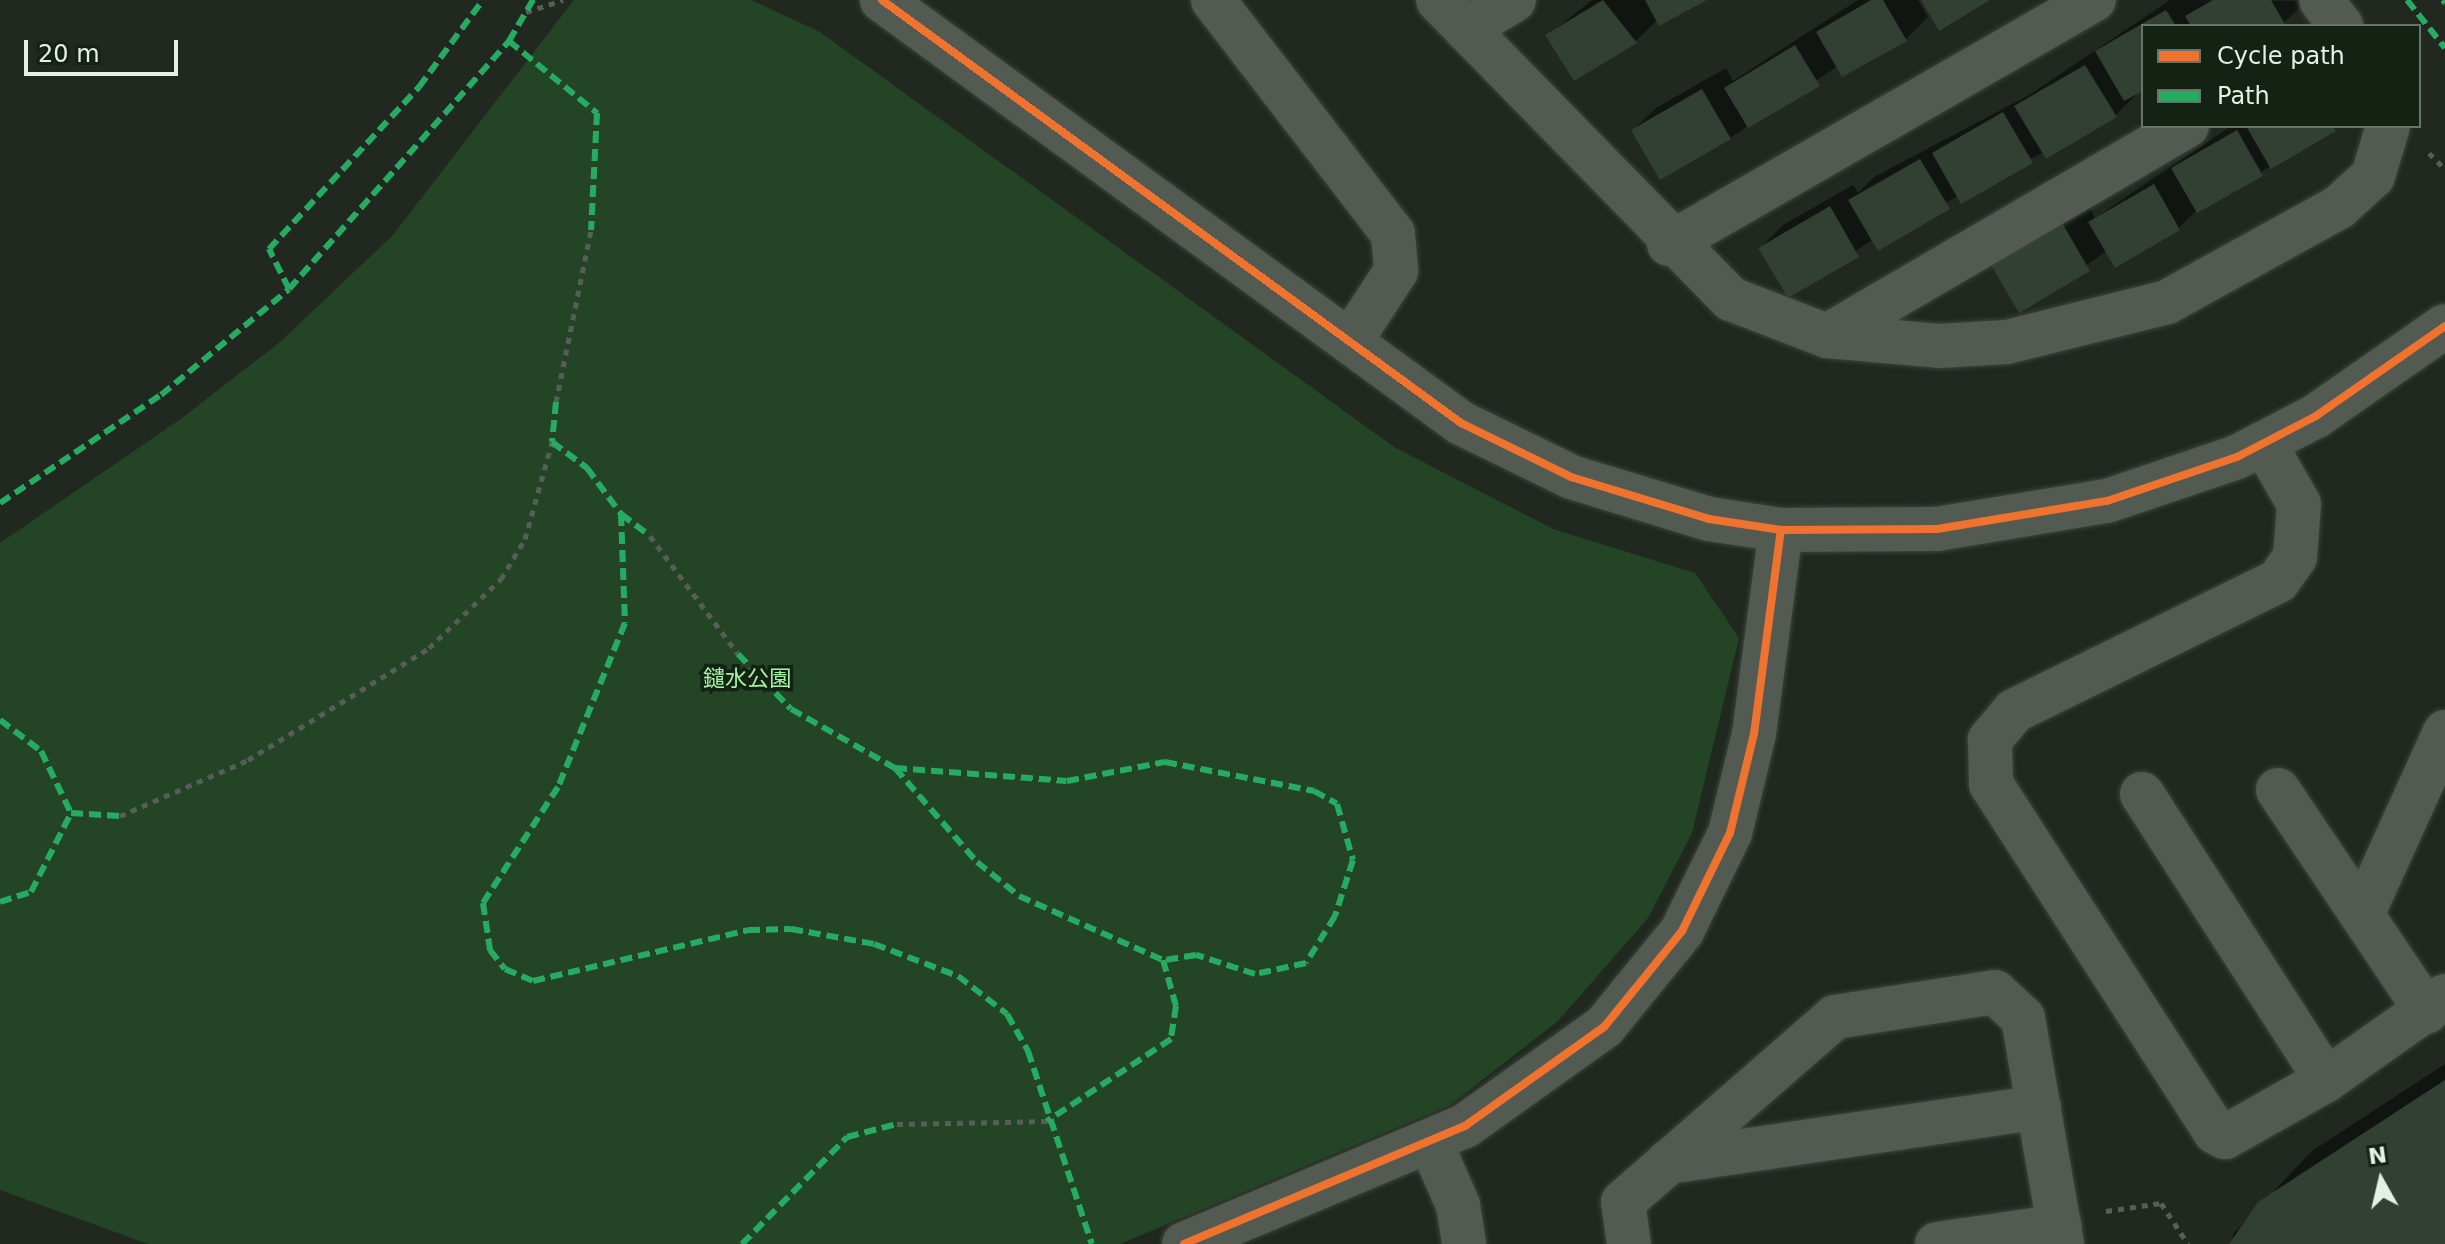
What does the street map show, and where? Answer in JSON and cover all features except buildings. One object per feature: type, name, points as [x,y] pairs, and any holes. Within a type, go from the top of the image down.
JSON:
[{"type":"street","points":[[882,0],[1461,423],[1571,477],[1709,519],[1781,530],[1937,529],[2040,516],[2167,483],[2264,443],[2316,416],[2445,326]]},
{"type":"street","points":[[1213,0],[1393,234],[1396,271],[1351,340]]},
{"type":"street","points":[[1452,14],[1514,0]]},
{"type":"street","points":[[1669,244],[2094,0]]},
{"type":"street","points":[[2321,0],[2339,24]]},
{"type":"street","points":[[1452,14],[1669,244],[1731,299],[1827,336],[1939,346],[2007,342],[2167,302],[2339,207],[2373,176],[2387,128]]},
{"type":"street","points":[[1827,336],[2184,128]]},
{"type":"street","points":[[2264,443],[2299,504],[2295,557],[2278,581],[2035,697],[2002,724],[1989,760],[2002,807],[2215,1132],[2239,1133],[2326,1080],[2436,1004],[2362,915],[2278,790]]},
{"type":"street","points":[[1184,1244],[1430,1141],[1540,1080],[1604,1027],[1682,931],[1730,833],[1741,791],[1781,530]]},
{"type":"street","points":[[2362,915],[2445,732]]},
{"type":"street","points":[[2142,794],[2326,1080]]},
{"type":"street","points":[[1629,1244],[1623,1202],[1835,1017],[1995,992],[2023,1018],[2039,1107],[2070,1228],[1937,1244]]},
{"type":"street","points":[[1668,1162],[2039,1107]]},
{"type":"street","points":[[1430,1141],[1458,1205],[1464,1244]]},
{"type":"path","points":[[526,12],[563,0]]},
{"type":"path","points":[[556,402],[591,230]]},
{"type":"path","points":[[120,816],[248,760],[429,648],[501,579],[525,539],[552,442]]},
{"type":"path","points":[[650,536],[738,654]]},
{"type":"path","points":[[897,1124],[1047,1121]]},
{"type":"path","points":[[2070,1228],[2161,1203],[2188,1244]]},
{"type":"green space","name":"鑓水公園","points":[[574,0],[751,0],[820,32],[1394,447],[1553,529],[1695,573],[1739,638],[1692,833],[1648,918],[1558,1021],[1450,1105],[1120,1244],[148,1244],[0,1190],[0,543],[182,418],[280,342],[393,235]]},
{"type":"marked path","points":[[289,289],[269,249],[419,87],[483,0]]},
{"type":"marked path","points":[[0,503],[161,395],[289,289],[509,41],[533,0]]},
{"type":"marked path","points":[[2407,0],[2445,48]]},
{"type":"marked path","points":[[509,41],[597,113],[591,230]]},
{"type":"marked path","points":[[556,402],[552,442],[587,468],[621,514],[650,536]]},
{"type":"marked path","points":[[621,514],[625,623],[558,787],[483,903],[490,950],[505,969],[533,981],[748,930],[791,929],[874,944],[958,976],[1007,1014],[1028,1051],[1092,1244]]},
{"type":"marked path","points":[[738,654],[791,709],[895,768],[977,862],[1019,896],[1163,960],[1176,1006],[1171,1039],[1047,1121]]},
{"type":"marked path","points":[[0,720],[41,751],[71,813],[120,816]]},
{"type":"marked path","points":[[895,768],[1067,781],[1165,762],[1314,791],[1337,804],[1353,860],[1335,916],[1306,963],[1255,974],[1196,955],[1163,960]]},
{"type":"marked path","points":[[0,902],[31,892],[71,813]]},
{"type":"marked path","points":[[742,1244],[847,1137],[897,1124]]},
{"type":"cycle path","points":[[882,0],[1461,423],[1571,477],[1709,519],[1781,530],[1937,529],[2107,501],[2237,457],[2316,416],[2445,326]]},
{"type":"cycle path","points":[[1184,1244],[1465,1126],[1604,1027],[1682,931],[1730,833],[1754,734],[1781,530]]}]
